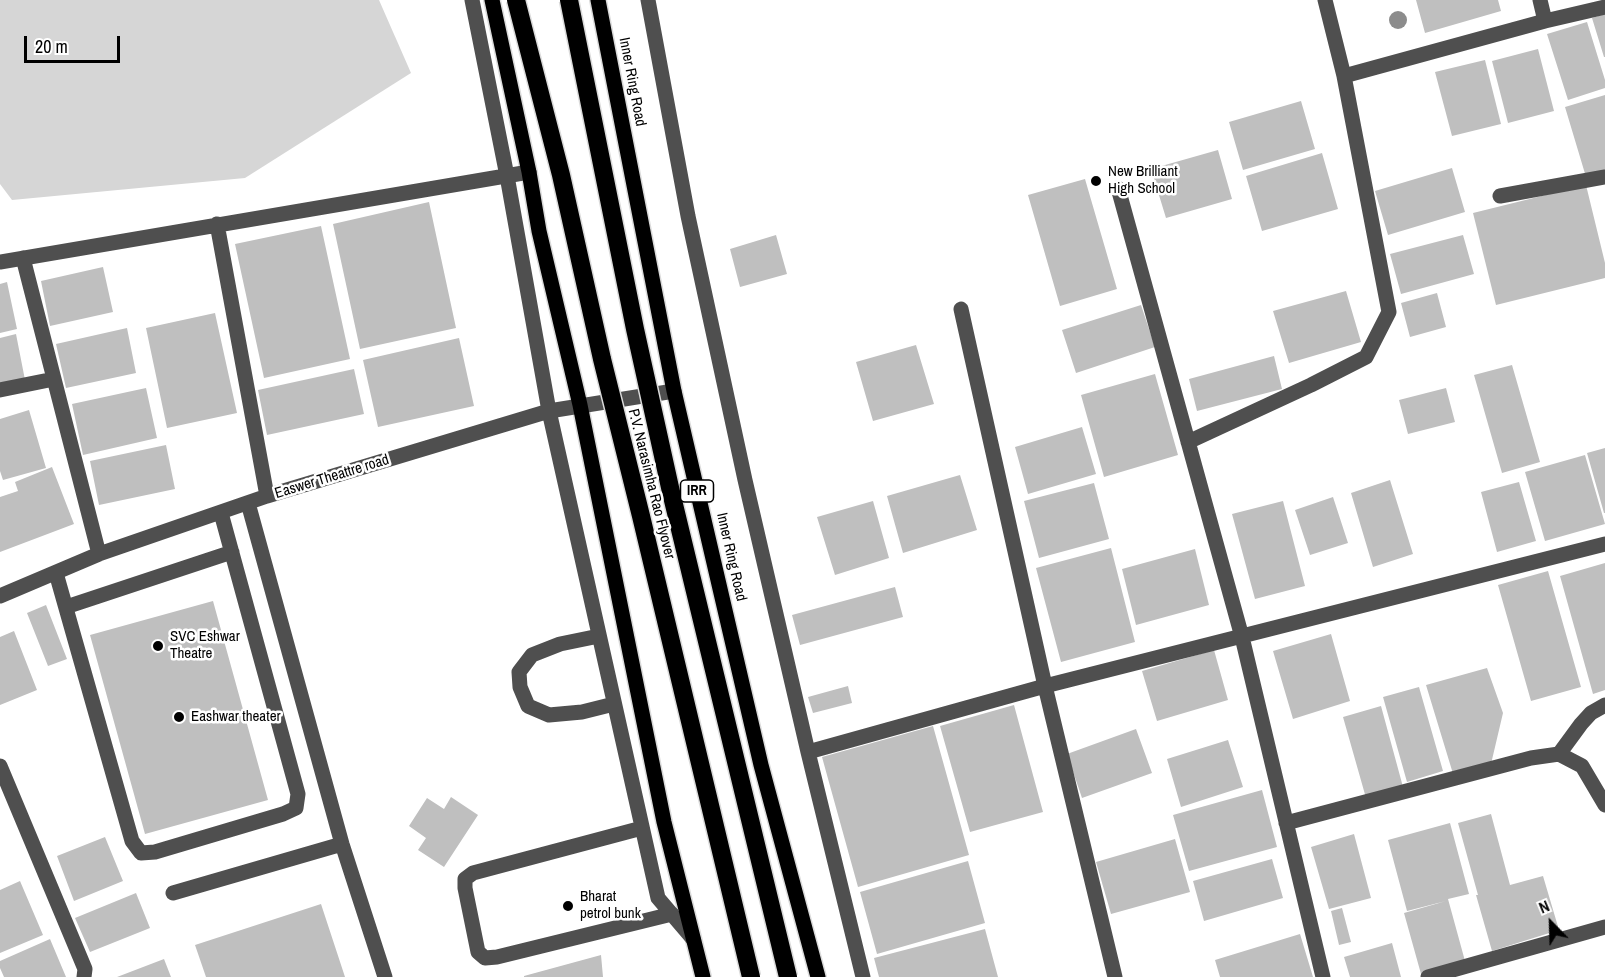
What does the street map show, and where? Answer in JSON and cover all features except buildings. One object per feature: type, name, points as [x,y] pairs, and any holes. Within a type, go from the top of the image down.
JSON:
[{"type":"highway","name":"P.V. Narasimha Rao Flyover","points":[[516,0],[561,175],[602,359],[751,977]]},
{"type":"highway","name":"P.V. Narasimha Rao Flyover","points":[[569,0],[635,329],[671,492],[788,977]]},
{"type":"main road","points":[[492,0],[529,172],[539,231],[580,405],[664,822],[703,977]]},
{"type":"main road","name":"Inner Ring Road","points":[[598,0],[674,391],[761,765],[818,977]]},
{"type":"street","points":[[472,0],[507,176],[549,411],[658,898],[693,939]]},
{"type":"street","points":[[648,0],[688,216],[747,491],[863,977]]},
{"type":"street","points":[[1188,442],[1366,357],[1389,312],[1344,76],[1325,0]]},
{"type":"street","points":[[1540,0],[1545,21]]},
{"type":"street","points":[[1344,76],[1545,21],[1605,7]]},
{"type":"street","points":[[0,262],[529,172]]},
{"type":"street","points":[[1500,196],[1605,177]]},
{"type":"street","points":[[1118,188],[1242,637],[1323,977]]},
{"type":"street","points":[[217,224],[267,496]]},
{"type":"street","points":[[23,258],[99,555]]},
{"type":"street","points":[[961,309],[1045,686],[1115,977]]},
{"type":"street","points":[[0,390],[54,379]]},
{"type":"street","name":"Easwer Theattre road","points":[[0,597],[99,555],[267,496],[549,411],[674,391]]},
{"type":"street","points":[[248,504],[342,844],[384,977]]},
{"type":"street","points":[[56,573],[132,841],[141,853],[155,852],[283,814],[296,808],[298,794],[220,513]]},
{"type":"street","points":[[808,752],[1045,686],[1605,544]]},
{"type":"street","points":[[66,607],[232,552]]},
{"type":"street","points":[[599,636],[560,644],[532,655],[519,672],[520,687],[528,706],[549,715],[582,712],[614,704]]},
{"type":"street","points":[[1559,754],[1581,724],[1605,705]]},
{"type":"street","points":[[1286,823],[1559,754],[1582,766],[1605,805]]},
{"type":"street","points":[[0,766],[85,969],[84,977]]},
{"type":"street","points":[[642,828],[473,873],[465,879],[478,952],[485,958],[497,957],[672,914]]},
{"type":"street","points":[[173,893],[342,844]]},
{"type":"street","points":[[1428,977],[1463,972],[1605,927]]},
{"type":"shaded area","points":[[0,0],[379,0],[411,73],[245,178],[12,200],[0,184]]},
{"type":"place","name":"New Brilliant High School","points":[[1096,181]]},
{"type":"place","name":"SVC Eshwar Theatre","points":[[158,646]]},
{"type":"place","name":"Eashwar theater","points":[[179,717]]},
{"type":"place","name":"Bharat petrol bunk","points":[[568,906]]}]
